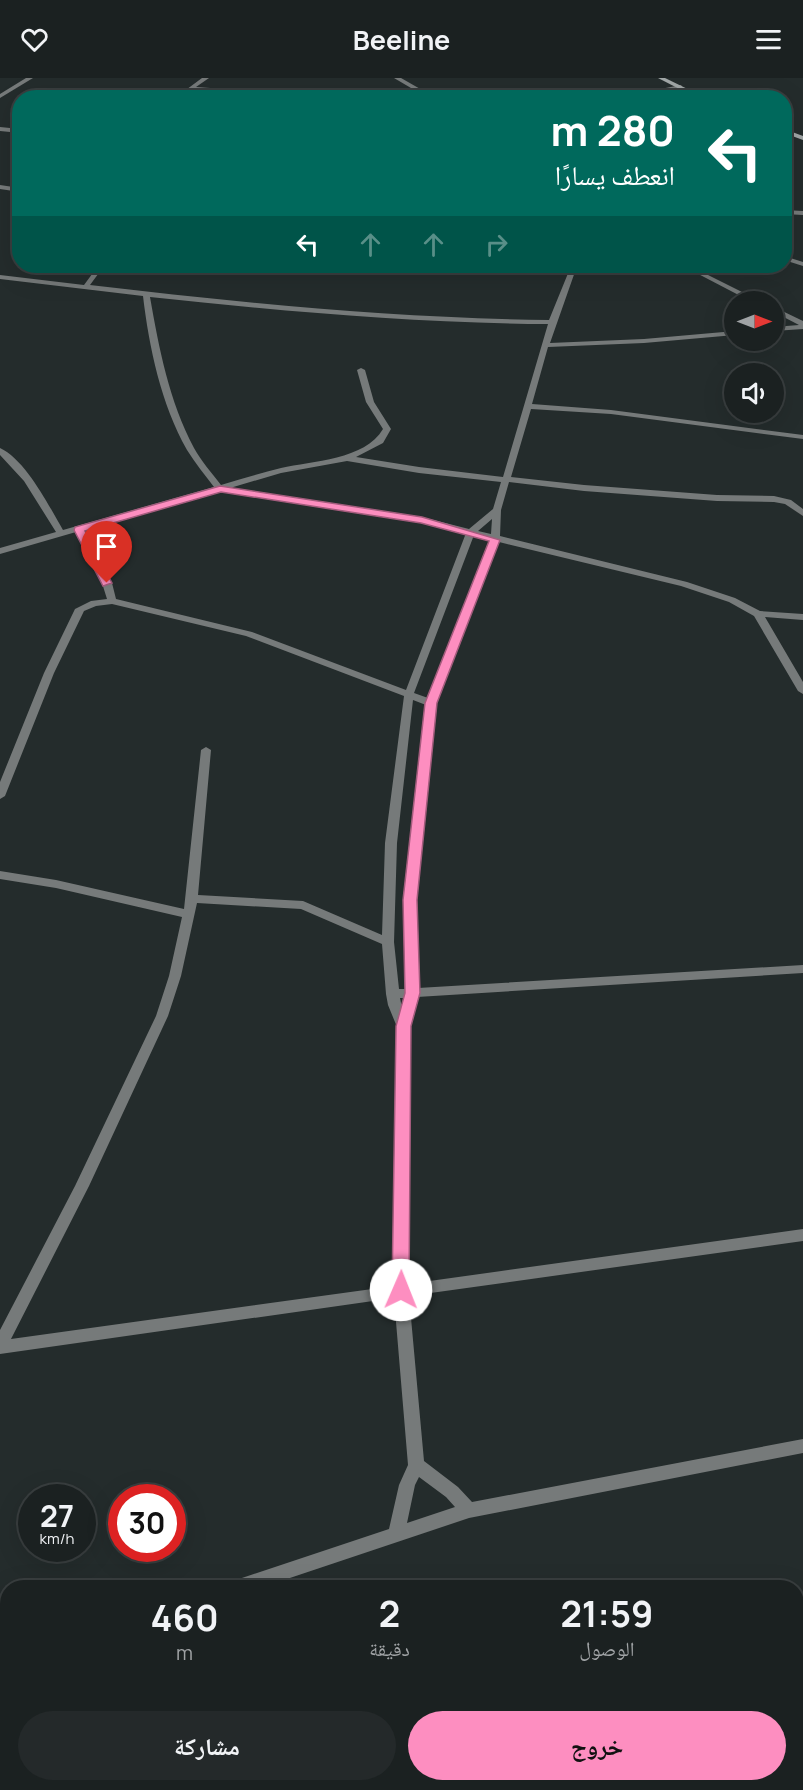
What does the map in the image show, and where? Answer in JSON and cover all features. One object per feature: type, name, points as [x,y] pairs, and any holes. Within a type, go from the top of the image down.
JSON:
[{"type":"street","points":[[0,96],[30,78]]},
{"type":"street","points":[[193,89],[206,78]]},
{"type":"street","points":[[398,79],[419,78]]},
{"type":"street","points":[[661,78],[687,90]]},
{"type":"street","points":[[398,79],[418,90]]},
{"type":"street","points":[[664,90],[681,87]]},
{"type":"street","points":[[193,89],[211,90]]},
{"type":"street","points":[[85,288],[96,273]]},
{"type":"street","points":[[397,1532],[401,1507],[416,1465],[401,1290],[403,1026],[412,993],[410,900],[431,703],[495,540],[497,510],[552,322],[571,273]]},
{"type":"street","points":[[700,273],[737,291]]},
{"type":"street","points":[[0,287],[4,278],[146,296],[462,322],[552,322]]},
{"type":"street","points":[[146,296],[157,361],[167,399],[191,450],[220,489],[411,518],[684,584],[732,600],[758,614],[803,617]]},
{"type":"street","points":[[784,315],[803,326]]},
{"type":"street","points":[[784,328],[803,326]]},
{"type":"street","points":[[545,345],[644,341],[724,334]]},
{"type":"street","points":[[0,551],[280,471],[347,458],[380,441],[387,429],[370,402],[361,370]]},
{"type":"street","points":[[528,406],[610,412],[803,436]]},
{"type":"street","points":[[0,451],[10,459],[41,499],[61,534]]},
{"type":"street","points":[[347,458],[419,470],[507,479],[717,498],[774,499],[788,502],[803,513]]},
{"type":"street","points":[[403,1026],[392,994],[388,942],[391,843],[409,694],[471,532],[497,510]]},
{"type":"street","points":[[79,530],[107,583],[112,601]]},
{"type":"street","points":[[0,796],[49,673],[80,609],[94,603],[112,601],[249,634],[431,703]]},
{"type":"street","points":[[758,614],[803,691]]},
{"type":"street","points":[[0,1346],[139,1069],[175,976],[192,898],[206,750]]},
{"type":"street","points":[[0,874],[56,884],[189,914]]},
{"type":"street","points":[[192,898],[303,905],[388,942]]},
{"type":"street","points":[[392,994],[803,969]]},
{"type":"street","points":[[0,1346],[803,1235]]},
{"type":"street","points":[[259,1580],[397,1532],[469,1510],[803,1446]]},
{"type":"street","points":[[416,1465],[452,1492],[469,1510]]},
{"type":"route","points":[[107,583],[79,530],[220,489],[422,520],[495,540],[431,703],[410,900],[412,1002],[403,1026],[401,1290]]}]
